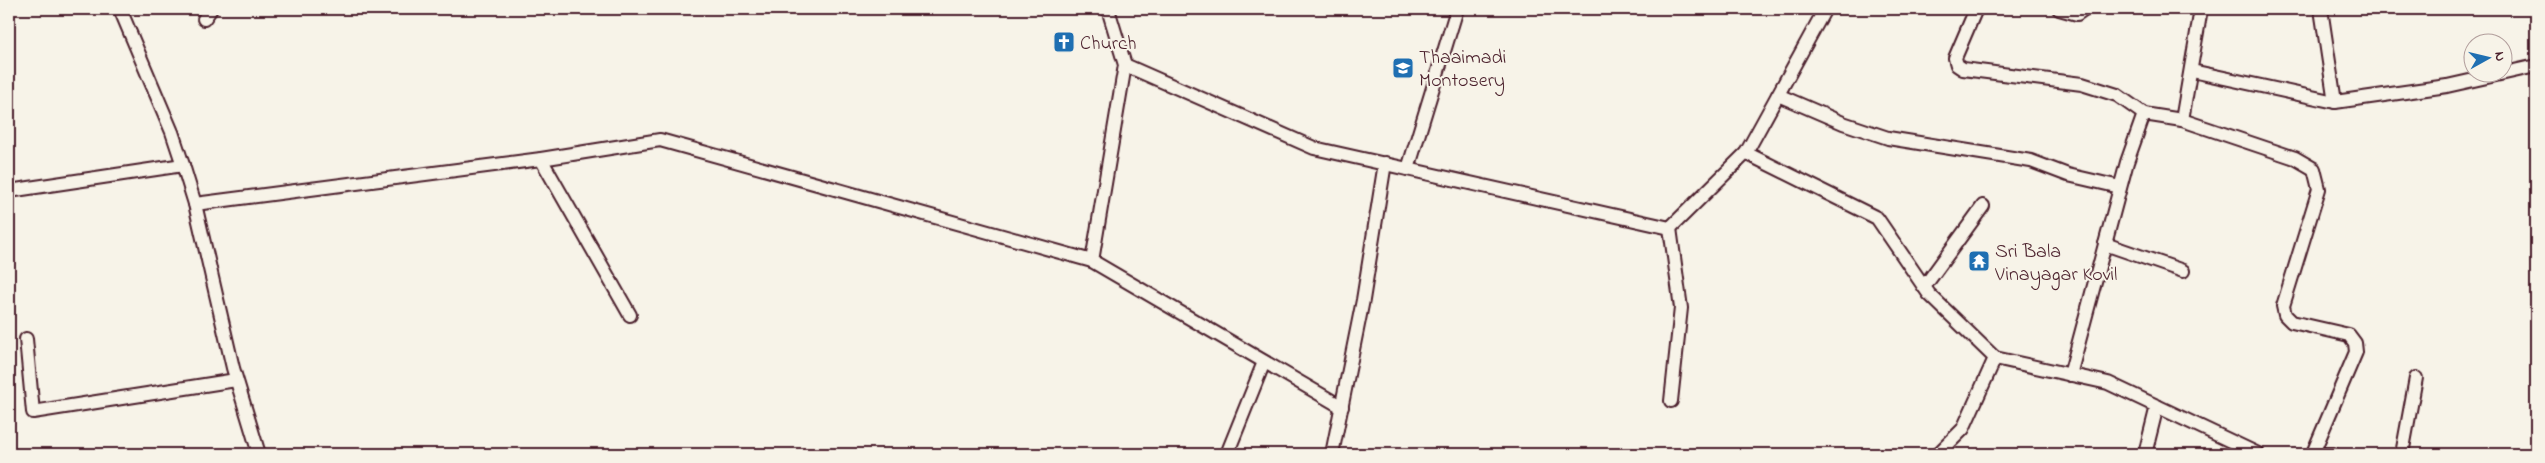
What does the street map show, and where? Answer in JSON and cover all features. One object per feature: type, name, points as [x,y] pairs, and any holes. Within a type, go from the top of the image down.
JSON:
[{"type":"street","points":[[120,9],[172,132],[183,165],[195,204],[236,380],[259,454]]},
{"type":"street","points":[[1092,260],[1125,64],[1108,9]]},
{"type":"street","points":[[1408,169],[1457,9]]},
{"type":"street","points":[[1670,228],[1746,153],[1825,9]]},
{"type":"street","points":[[1976,9],[1955,58],[1957,65],[1963,69],[2082,84],[2117,96],[2144,114],[2182,120],[2294,158],[2314,169],[2319,189],[2283,306],[2285,315],[2292,322],[2349,335],[2355,343],[2356,352],[2312,453],[2333,454]]},
{"type":"street","points":[[2059,9],[2077,14],[2084,9]]},
{"type":"street","points":[[2182,120],[2192,71],[2201,9]]},
{"type":"street","points":[[2320,9],[2334,102]]},
{"type":"street","points":[[1125,64],[1314,148],[1670,228]]},
{"type":"street","points":[[2192,71],[2334,102],[2447,86],[2536,66]]},
{"type":"street","points":[[1778,95],[1843,123],[1888,138],[2032,161],[2068,175],[2120,187]]},
{"type":"street","points":[[2070,375],[2120,187],[2144,114]]},
{"type":"street","points":[[195,204],[541,159],[660,140],[1092,260],[1342,407]]},
{"type":"street","points":[[1746,153],[1877,218],[1924,286],[1995,358],[2108,383],[2258,454]]},
{"type":"street","points":[[541,159],[630,315]]},
{"type":"street","points":[[1332,454],[1364,300],[1385,164]]},
{"type":"street","points":[[9,191],[183,165]]},
{"type":"street","points":[[1924,286],[1983,206]]},
{"type":"street","points":[[1670,228],[1680,308],[1670,401]]},
{"type":"street","points":[[2105,244],[2183,271]]},
{"type":"street","points":[[26,339],[33,412],[236,380]]},
{"type":"street","points":[[1938,454],[1963,429],[1995,358]]},
{"type":"street","points":[[1227,454],[1264,362]]},
{"type":"street","points":[[2402,454],[2416,378]]},
{"type":"street","points":[[2145,454],[2157,406]]},
{"type":"place","name":"Church","points":[[1064,42]]},
{"type":"place","name":"Thaaimadi Montosery","points":[[1403,68]]},
{"type":"place","name":"Sri Bala Vinayagar Kovil","points":[[1979,261]]}]
